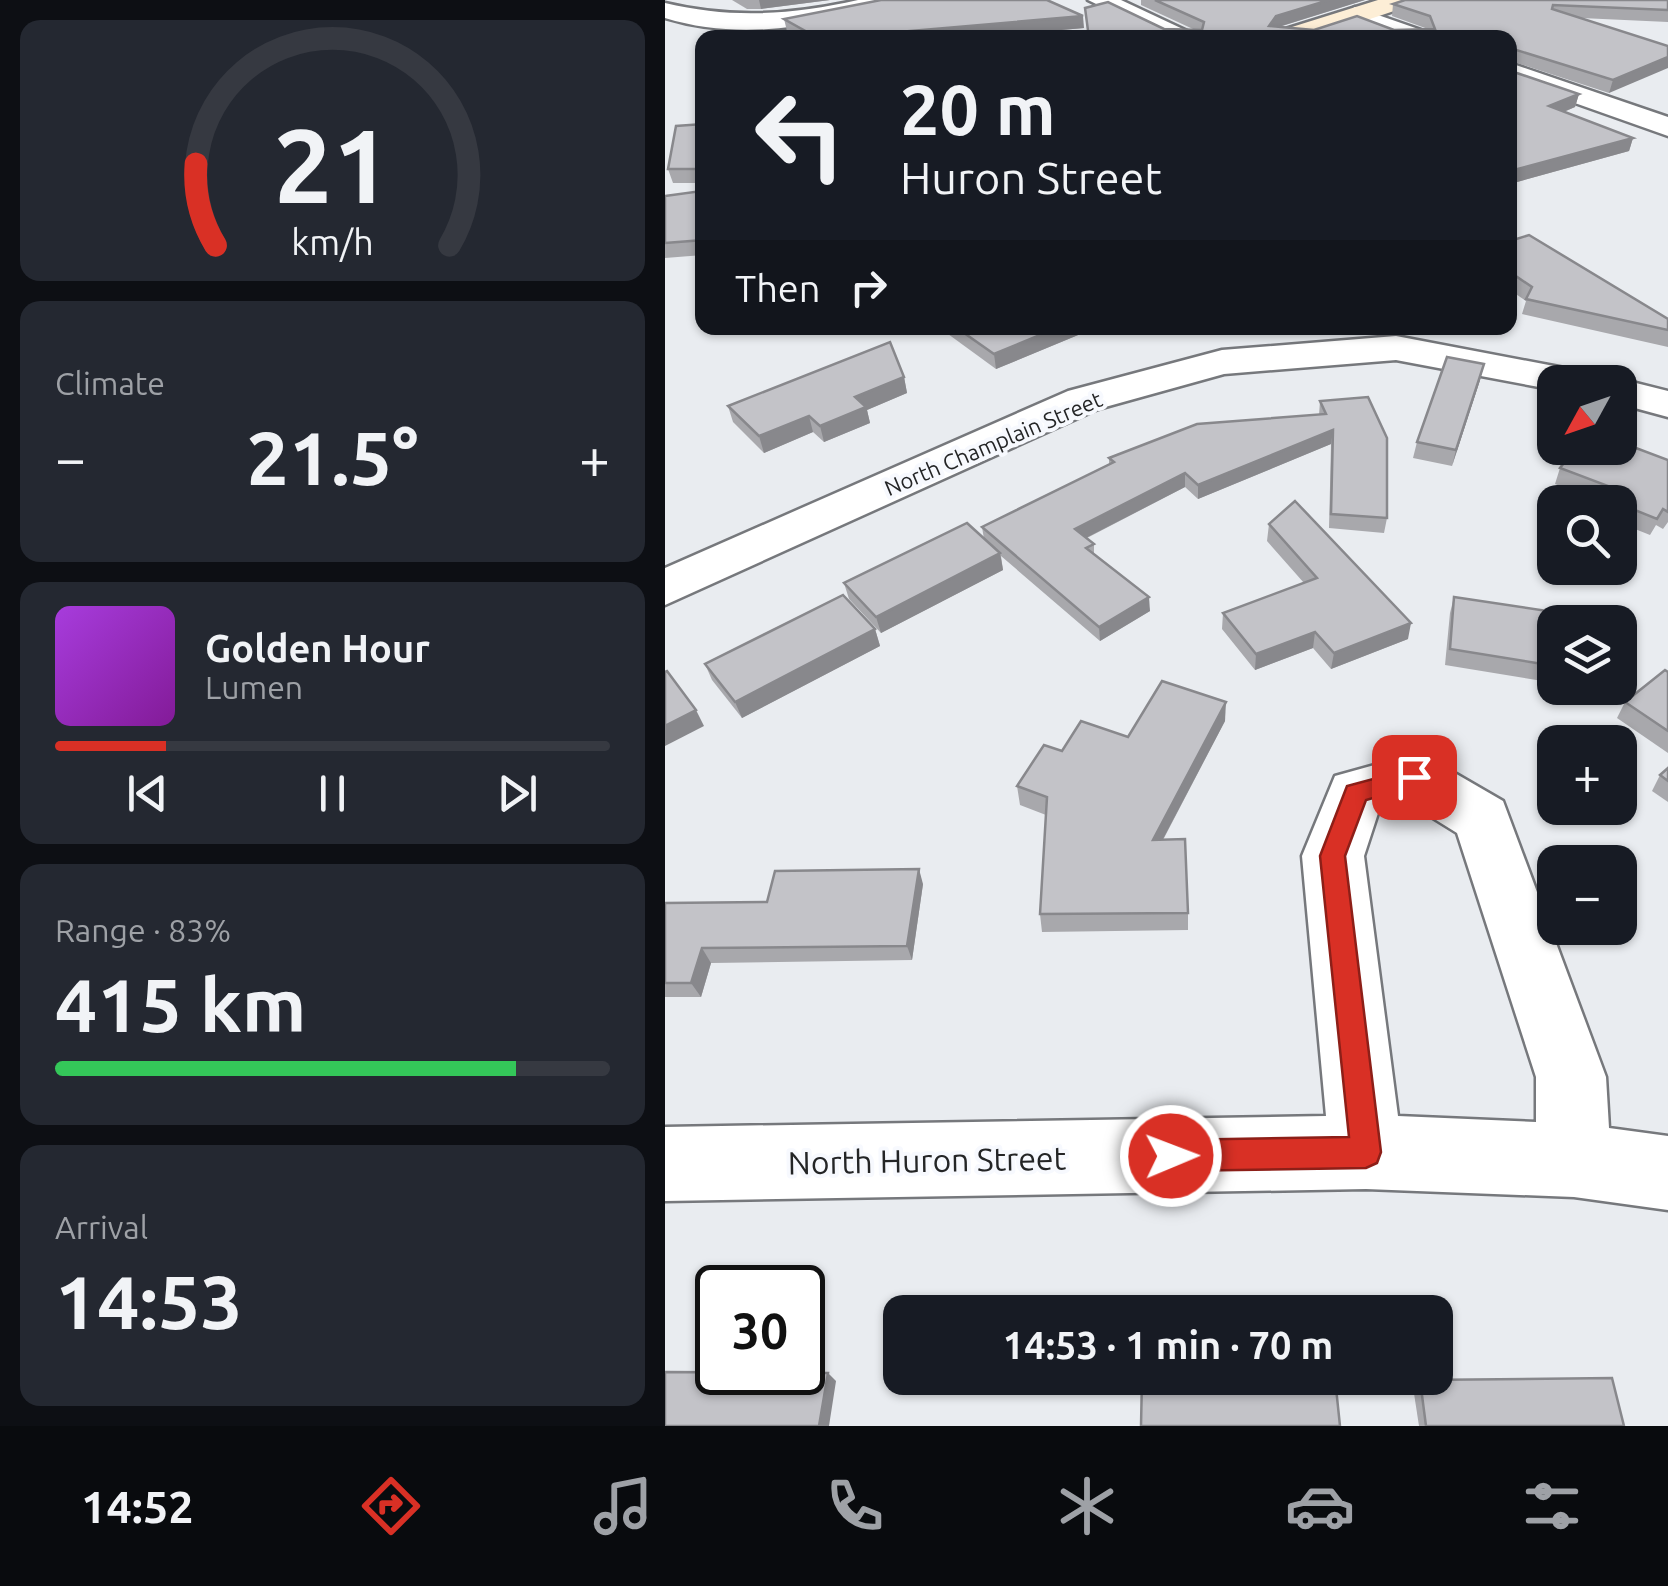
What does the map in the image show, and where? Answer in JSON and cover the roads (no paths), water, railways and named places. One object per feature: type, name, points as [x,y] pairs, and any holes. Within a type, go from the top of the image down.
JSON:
[{"type":"street","points":[[665,10],[693,19],[746,22],[805,18],[888,0]]},
{"type":"street","points":[[1100,0],[1170,30]]},
{"type":"street","points":[[1309,30],[1403,0]]},
{"type":"street","points":[[1355,15],[1396,30]]},
{"type":"street","points":[[1517,72],[1663,121]]},
{"type":"street","name":"North Champlain Street","points":[[665,588],[1083,400],[1222,362],[1394,338],[1537,373]]},
{"type":"street","points":[[1637,396],[1668,404]]},
{"type":"street","points":[[1366,1152],[1333,856],[1356,793],[1414,777],[1483,818],[1571,1077],[1573,1160]]},
{"type":"street","name":"North Huron Street","points":[[665,1164],[1366,1152],[1573,1160],[1668,1174]]}]
